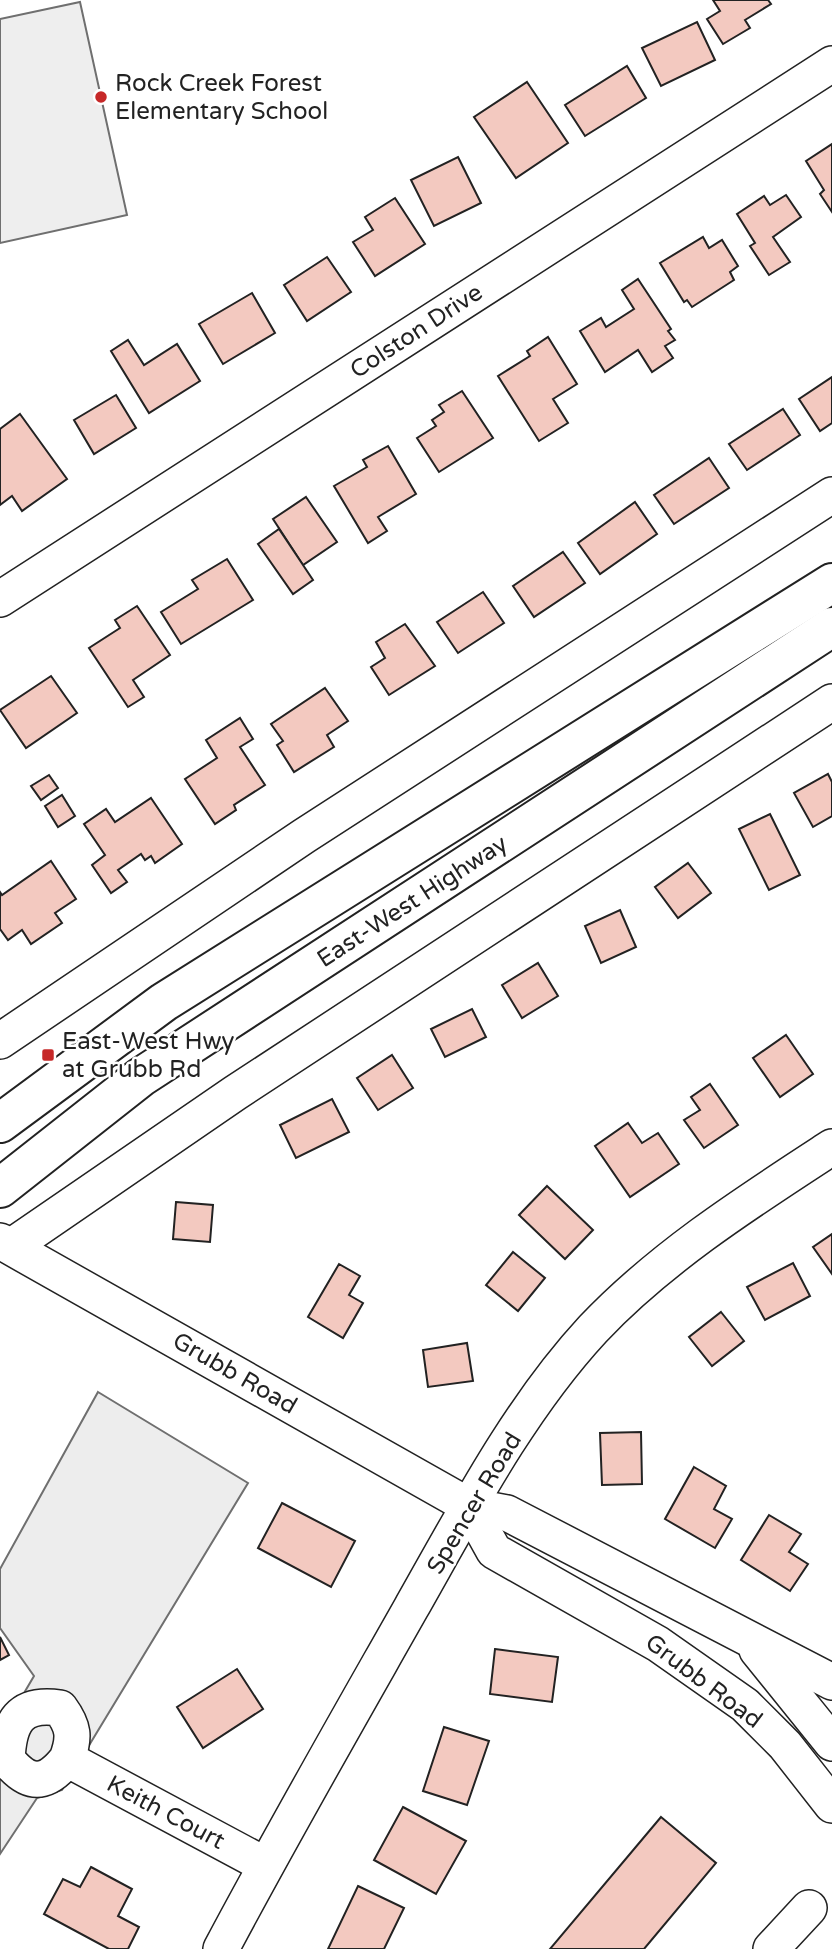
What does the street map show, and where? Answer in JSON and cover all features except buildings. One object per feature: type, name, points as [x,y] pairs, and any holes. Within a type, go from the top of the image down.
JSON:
[{"type":"main road","name":"East-West Highway","points":[[0,1123],[164,1002],[832,583]]},
{"type":"main road","name":"East-West Highway","points":[[0,1188],[141,1077],[832,627]]},
{"type":"street","name":"Colston Drive","points":[[0,599],[832,64]]},
{"type":"street","points":[[0,1041],[304,836],[832,495]]},
{"type":"street","points":[[6,1244],[832,702]]},
{"type":"street","name":"Spencer Road","points":[[220,1949],[469,1506],[544,1389],[592,1330],[640,1284],[768,1189],[832,1147]]},
{"type":"street","name":"Grubb Road","points":[[6,1244],[469,1506],[507,1513],[832,1682]]},
{"type":"street","name":"Grubb Road","points":[[469,1506],[494,1551],[658,1644],[744,1705],[785,1745],[829,1797]]},
{"type":"street","points":[[748,1639],[832,1743]]},
{"type":"street","name":"Keith Court","points":[[67,1759],[265,1866]]},
{"type":"street","points":[[773,1949],[809,1908]]},
{"type":"shaded area","points":[[80,2],[127,215],[0,243],[0,19]]},
{"type":"shaded area","points":[[98,1392],[248,1483],[62,1790],[37,1798],[0,1854],[0,1734],[34,1676],[0,1628],[0,1569]]},
{"type":"place","name":"Rock Creek Forest Elementary School","points":[[101,97]]},
{"type":"place","name":"East-West Hwy at Grubb Rd","points":[[48,1055]]}]
